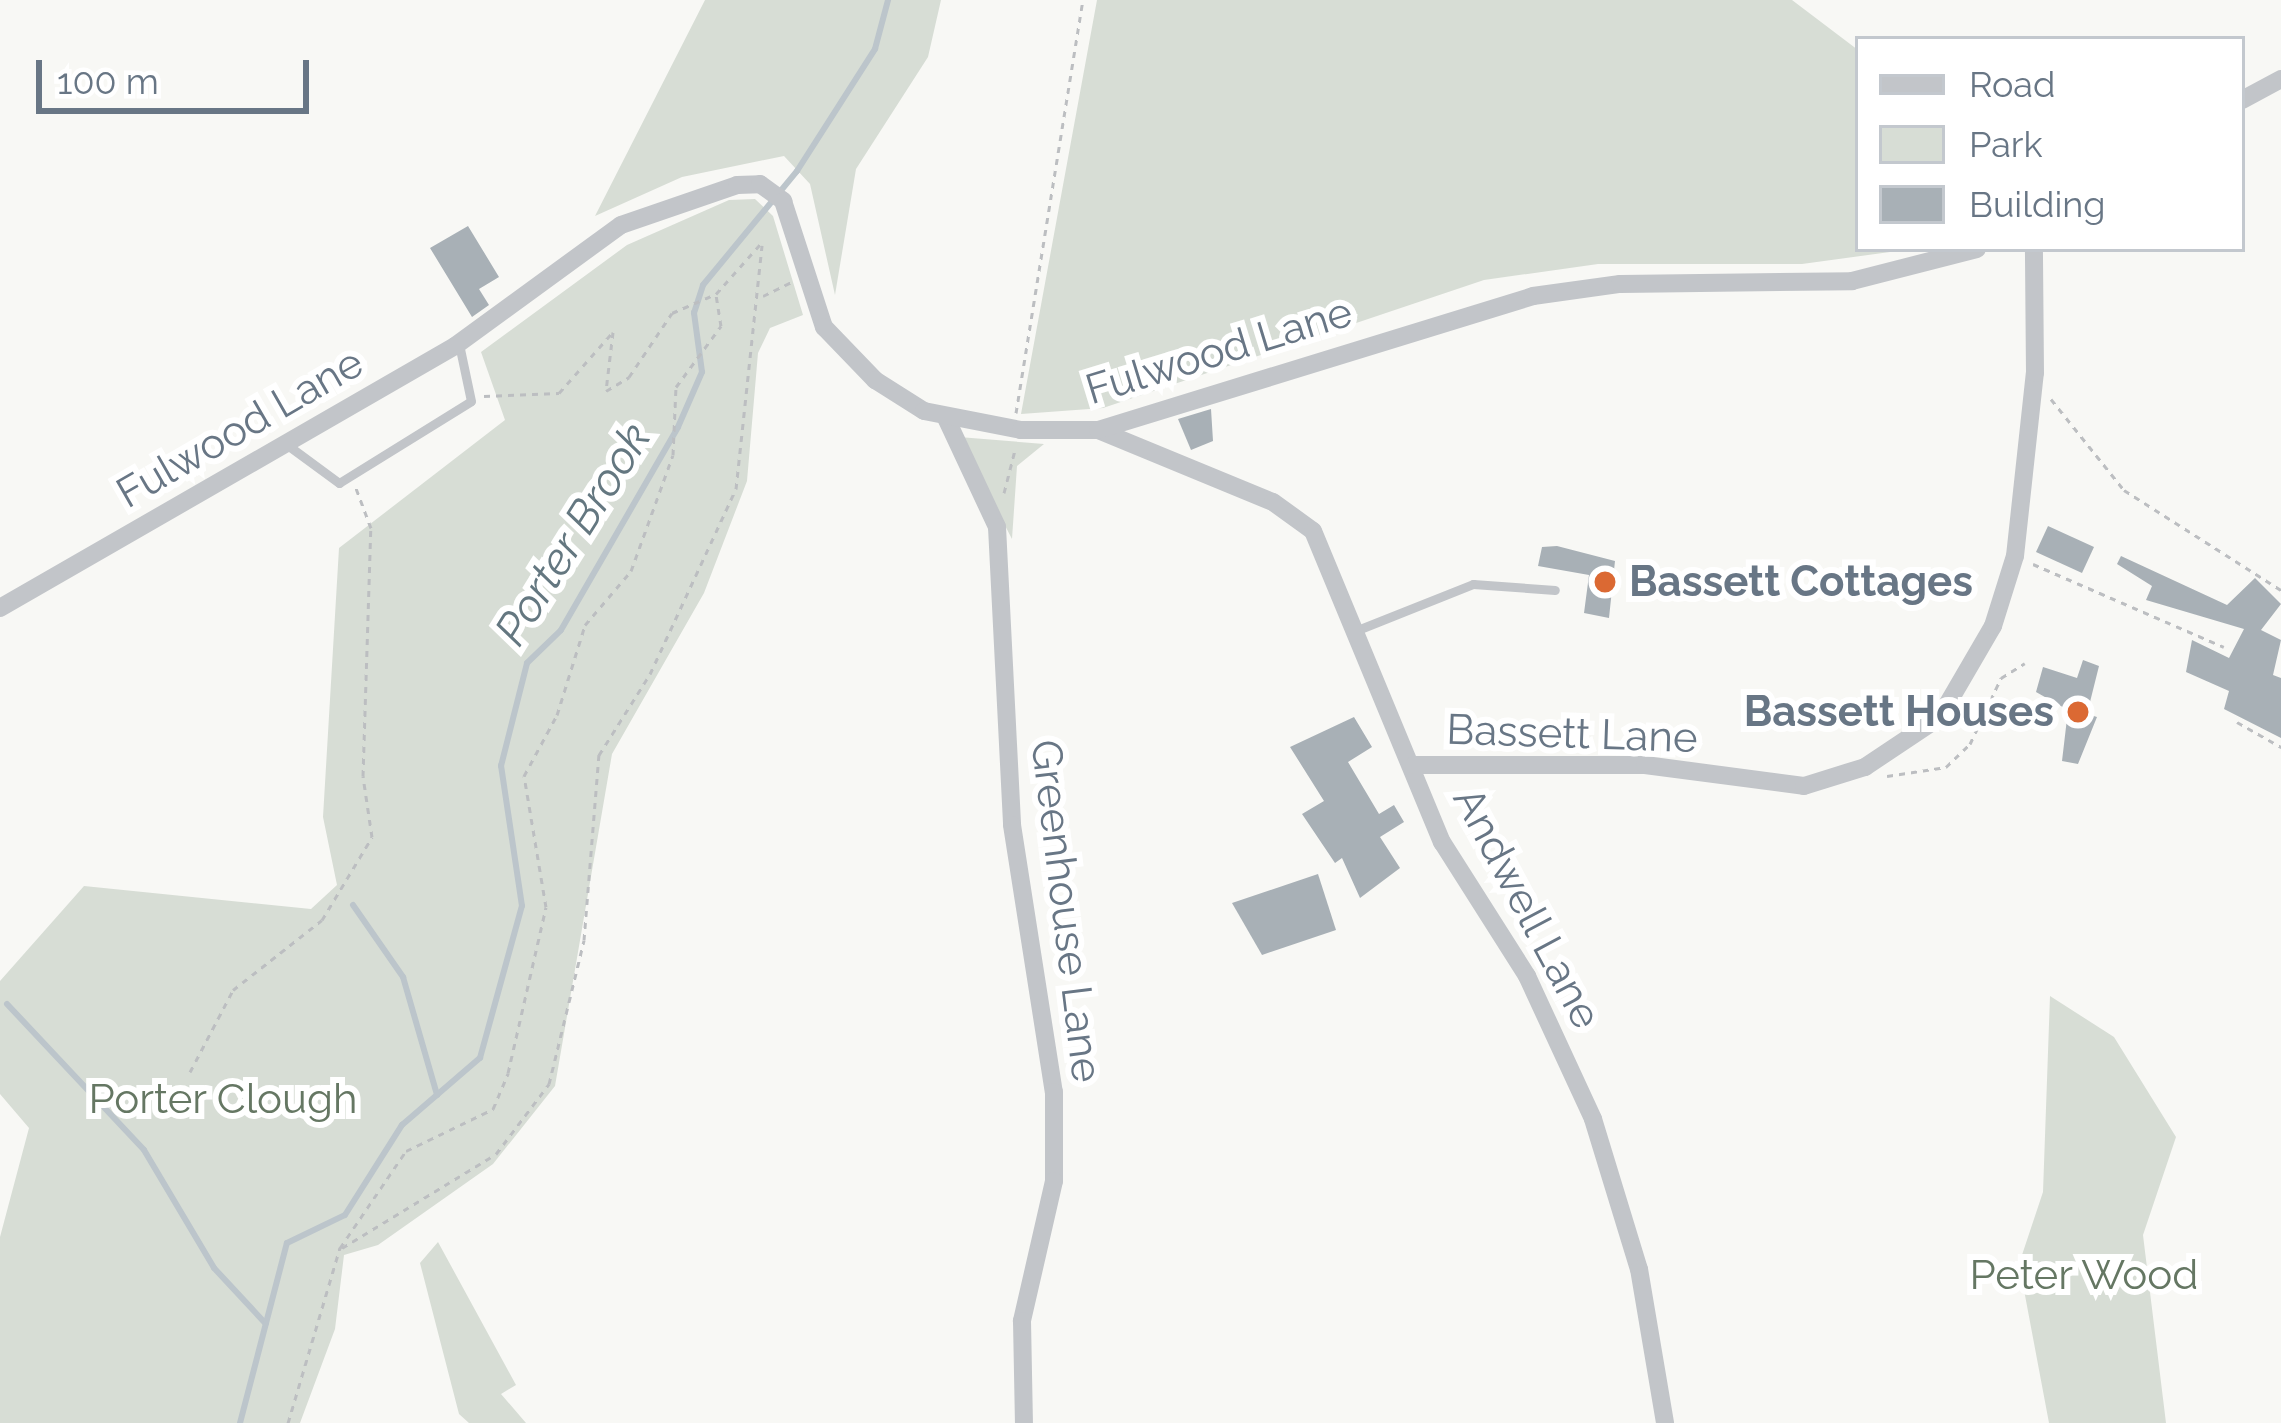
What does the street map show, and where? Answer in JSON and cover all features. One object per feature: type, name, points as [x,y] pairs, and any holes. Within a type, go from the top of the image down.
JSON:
[{"type":"street","points":[[2245,98],[2281,79]]},
{"type":"street","name":"Fulwood Lane","points":[[0,608],[459,344],[621,225],[737,185],[760,184],[783,201],[804,277],[836,344],[889,392],[946,418],[1022,430],[1098,430],[1513,300],[1620,284],[1852,281],[1964,252]]},
{"type":"street","name":"Bassett Lane","points":[[1414,765],[1645,765],[1804,786],[1865,767],[1940,717],[1993,626],[2015,556],[2034,382],[2034,252]]},
{"type":"street","name":"Greenhouse Lane","points":[[946,418],[997,527],[1012,825],[1048,1028],[1056,1136],[1022,1321],[1024,1423]]},
{"type":"street","name":"Andwell Lane","points":[[1098,430],[1297,514],[1360,629],[1442,842],[1527,976],[1593,1119],[1639,1269],[1665,1423]]},
{"type":"lane","points":[[286,444],[339,483],[471,400],[459,344]]},
{"type":"lane","points":[[1360,629],[1473,584],[1556,590]]},
{"type":"path","points":[[997,527],[1022,430],[1016,392],[1083,0]]},
{"type":"path","points":[[340,1249],[496,1154],[549,1084],[584,940],[599,755],[650,674],[736,489],[761,297],[763,241],[716,294],[691,304],[650,335],[629,376],[606,391],[613,332],[559,393],[471,400]]},
{"type":"path","points":[[761,297],[804,277]]},
{"type":"path","points":[[288,1423],[340,1249],[406,1151],[493,1109],[508,1073],[546,907],[524,776],[557,715],[585,626],[631,571],[673,448],[670,428],[676,387],[706,356],[721,326],[716,294]]},
{"type":"path","points":[[2034,382],[2124,490],[2281,590]]},
{"type":"path","points":[[190,1072],[233,990],[322,920],[372,838],[362,776],[371,528],[352,475]]},
{"type":"path","points":[[2015,556],[2224,647]]},
{"type":"path","points":[[1865,767],[1904,778],[1946,767],[1970,744],[2001,679],[2025,663]]},
{"type":"path","points":[[2237,722],[2281,747]]},
{"type":"green space","points":[[705,0],[941,0],[928,57],[856,169],[835,295],[810,184],[784,156],[682,177],[595,216]]},
{"type":"green space","points":[[1097,0],[1792,0],[1855,48],[1855,252],[1890,252],[1802,264],[1598,264],[1484,280],[1103,408],[1021,414]]},
{"type":"green space","name":"Porter Clough","points":[[755,199],[773,216],[803,315],[770,328],[758,353],[747,481],[704,593],[612,754],[555,1086],[493,1164],[378,1245],[344,1255],[335,1329],[300,1423],[0,1423],[0,1237],[29,1128],[0,1094],[0,981],[84,886],[311,909],[337,885],[323,817],[339,548],[505,420],[481,352],[627,245],[729,200]]},
{"type":"green space","points":[[959,437],[1044,444],[1017,466],[1012,539]]},
{"type":"green space","name":"Peter Wood","points":[[2050,996],[2114,1037],[2176,1137],[2143,1235],[2166,1423],[2049,1423],[2024,1290],[2010,1291],[2043,1192]]},
{"type":"green space","points":[[438,1242],[516,1385],[501,1394],[526,1423],[469,1423],[459,1414],[420,1263]]},
{"type":"building","points":[[468,226],[499,277],[479,289],[489,305],[472,317],[430,248]]},
{"type":"building","points":[[1211,409],[1213,441],[1191,450],[1178,419]]},
{"type":"building","points":[[2048,526],[2094,547],[2082,573],[2036,552]]},
{"type":"building","name":"Bassett Cottages","points":[[1557,546],[1615,561],[1609,618],[1584,613],[1589,575],[1538,566],[1542,547]]},
{"type":"building","points":[[2121,556],[2227,605],[2255,578],[2281,604],[2261,630],[2281,640],[2273,675],[2281,678],[2281,738],[2224,709],[2229,691],[2186,672],[2192,640],[2229,658],[2244,629],[2146,600],[2152,586],[2117,564]]},
{"type":"building","name":"Bassett Houses","points":[[2083,660],[2099,666],[2087,714],[2097,717],[2078,764],[2062,761],[2068,710],[2036,692],[2043,667],[2077,678]]},
{"type":"building","points":[[1354,717],[1372,747],[1348,762],[1379,814],[1394,805],[1404,822],[1380,837],[1400,868],[1360,898],[1342,858],[1335,863],[1302,814],[1324,801],[1290,747]]},
{"type":"building","points":[[1318,874],[1336,930],[1262,955],[1232,903]]},
{"type":"waterway","name":"Porter Brook","points":[[240,1423],[287,1243],[345,1215],[402,1125],[480,1058],[522,906],[501,766],[527,663],[561,630],[678,427],[702,372],[694,313],[703,285],[797,171],[875,49],[888,0]]},
{"type":"waterway","points":[[353,905],[403,977],[437,1095]]},
{"type":"waterway","points":[[7,1004],[144,1150],[214,1268],[266,1324]]},
{"type":"place","name":"Bassett Cottages","points":[[1605,582]]},
{"type":"place","name":"Bassett Houses","points":[[2078,712]]}]
